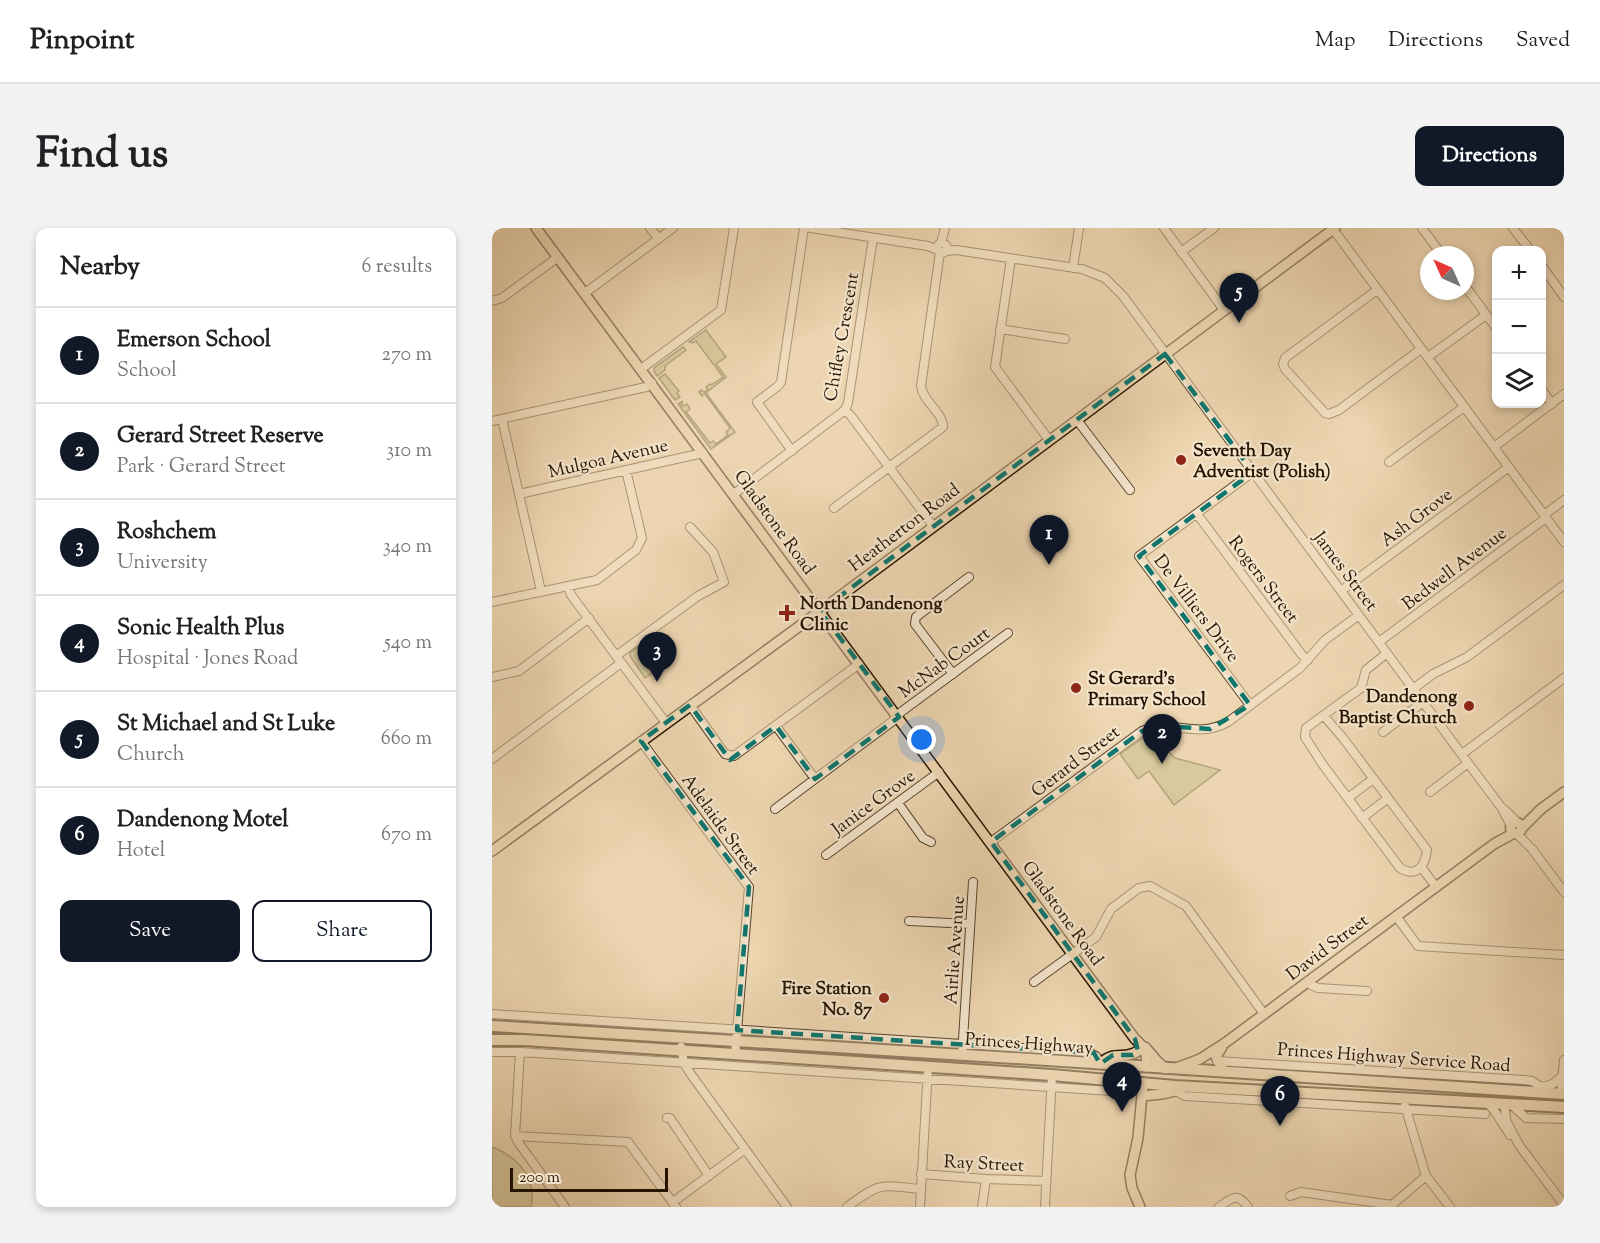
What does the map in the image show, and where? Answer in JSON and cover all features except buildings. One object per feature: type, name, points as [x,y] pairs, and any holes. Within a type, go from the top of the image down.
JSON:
[{"type":"highway","name":"Princes Highway","points":[[492,1026],[681,1037],[737,1035],[962,1055],[1563,1094]]},
{"type":"highway","name":"Princes Highway","points":[[492,1040],[524,1040],[879,1064],[928,1073],[1052,1076],[1175,1088],[1297,1091],[1405,1103],[1484,1107],[1507,1104],[1562,1107]]},
{"type":"highway","points":[[1137,1083],[1144,1067]]},
{"type":"highway","points":[[1484,1089],[1507,1104]]},
{"type":"highway","points":[[1562,1107],[1563,1094]]},
{"type":"main road","name":"Gladstone Road","points":[[536,228],[1074,954],[1138,1045],[1144,1067]]},
{"type":"main road","name":"Heatherton Road","points":[[492,850],[820,611],[1334,229]]},
{"type":"main road","name":"David Street","points":[[1170,1069],[1200,1059],[1225,1043],[1564,792]]},
{"type":"main road","points":[[1225,1043],[1218,1052],[1217,1061],[1228,1072]]},
{"type":"main road","points":[[1100,1064],[1110,1056],[1130,1056],[1138,1045],[1170,1069]]},
{"type":"main road","points":[[1137,1083],[1142,1096],[1138,1138],[1130,1175],[1131,1188],[1140,1207]]},
{"type":"main road","points":[[1142,1096],[1162,1094],[1175,1088]]},
{"type":"street","points":[[650,228],[658,239]]},
{"type":"street","points":[[585,293],[673,228]]},
{"type":"street","points":[[641,369],[721,310],[734,228]]},
{"type":"street","points":[[792,451],[757,402],[781,382],[804,228]]},
{"type":"street","name":"James Street","points":[[811,228],[1073,268],[1105,278],[1123,296],[1564,892]]},
{"type":"street","points":[[834,508],[942,429],[944,425],[922,393],[921,386],[945,228]]},
{"type":"street","points":[[1073,268],[1079,228]]},
{"type":"street","points":[[1164,228],[1224,310]]},
{"type":"street","points":[[1181,252],[1214,228]]},
{"type":"street","points":[[1422,228],[1435,246]]},
{"type":"street","points":[[1513,228],[1527,246]]},
{"type":"street","points":[[1334,229],[1564,542]]},
{"type":"street","name":"Chifley Crescent","points":[[734,494],[845,410],[848,403],[873,238]]},
{"type":"street","points":[[492,301],[502,298],[558,257]]},
{"type":"street","points":[[1011,259],[995,367],[1049,440]]},
{"type":"street","points":[[1546,272],[1564,297]]},
{"type":"street","points":[[1377,290],[1285,358],[1283,364],[1285,369],[1325,413],[1335,412],[1421,349]]},
{"type":"street","points":[[1474,298],[1492,323]]},
{"type":"street","points":[[1428,357],[1486,315]]},
{"type":"street","points":[[1000,329],[1065,339]]},
{"type":"street","points":[[492,421],[646,387],[652,383]]},
{"type":"street","points":[[1494,447],[1564,394]]},
{"type":"street","points":[[1546,396],[1552,404]]},
{"type":"street","points":[[1389,462],[1464,406]]},
{"type":"street","points":[[845,410],[933,526]]},
{"type":"street","points":[[502,419],[541,591]]},
{"type":"street","points":[[1077,420],[1130,490]]},
{"type":"street","name":"Mulgoa Avenue","points":[[519,494],[703,453]]},
{"type":"street","name":"Ash Grove","points":[[1341,591],[1509,467]]},
{"type":"street","points":[[492,602],[597,580],[636,550],[642,538],[626,470]]},
{"type":"street","name":"De Villiers Drive","points":[[1250,705],[1139,556],[1253,472]]},
{"type":"street","name":"Bedwell Avenue","points":[[1379,642],[1564,500]]},
{"type":"street","name":"Rogers Street","points":[[1197,514],[1308,660]]},
{"type":"street","points":[[616,656],[698,596],[724,582],[713,552],[690,527]]},
{"type":"street","points":[[953,674],[915,624],[916,617],[969,577]]},
{"type":"street","points":[[1413,688],[1433,674],[1467,657],[1564,585]]},
{"type":"street","points":[[568,586],[571,595],[666,723]]},
{"type":"street","name":"Gerard Street","points":[[991,842],[1138,733],[1164,726],[1196,731],[1210,729],[1228,722],[1308,660],[1324,639],[1359,615]]},
{"type":"street","points":[[492,677],[519,671],[589,618]]},
{"type":"street","name":"McNab Court","points":[[775,809],[1008,633]]},
{"type":"street","points":[[1387,653],[1366,670],[1361,688],[1306,728],[1305,736],[1323,765],[1402,869],[1420,870],[1434,888]]},
{"type":"street","points":[[492,759],[621,663]]},
{"type":"street","points":[[690,705],[725,754],[735,756],[859,664]]},
{"type":"street","points":[[1462,754],[1564,678]]},
{"type":"street","points":[[1383,732],[1423,702]]},
{"type":"street","points":[[1324,716],[1427,850],[1420,870]]},
{"type":"street","points":[[776,726],[815,779]]},
{"type":"street","name":"Adelaide Street","points":[[641,741],[749,887],[735,1055]]},
{"type":"street","points":[[1430,792],[1468,763]]},
{"type":"street","name":"Janice Grove","points":[[825,855],[939,772]]},
{"type":"street","points":[[1348,798],[1373,779]]},
{"type":"street","points":[[1362,818],[1387,799]]},
{"type":"street","points":[[898,803],[923,838],[931,842]]},
{"type":"street","name":"Airlie Avenue","points":[[962,1055],[973,882]]},
{"type":"street","points":[[1034,982],[1096,937],[1111,909],[1139,888],[1150,886],[1186,906],[1264,1014]]},
{"type":"street","points":[[1396,916],[1418,946],[1564,955]]},
{"type":"street","points":[[909,921],[970,924]]},
{"type":"street","points":[[1308,981],[1318,988],[1367,991]]},
{"type":"street","name":"Princes Highway","points":[[492,1014],[737,1035]]},
{"type":"street","points":[[737,1035],[963,1043],[1088,1052],[1096,1056],[1100,1064]]},
{"type":"street","points":[[681,1037],[681,1051],[690,1073],[787,1207]]},
{"type":"street","name":"Princes Highway","points":[[492,1052],[870,1074],[928,1073],[1051,1088],[1114,1091],[1137,1083]]},
{"type":"street","points":[[520,1052],[515,1136],[566,1207]]},
{"type":"street","points":[[1563,1094],[1564,1060]]},
{"type":"street","name":"Princes Highway Service Road","points":[[1217,1061],[1524,1080],[1532,1081],[1541,1087]]},
{"type":"street","points":[[1228,1072],[1256,1063]]},
{"type":"street","points":[[870,1074],[879,1064]]},
{"type":"street","points":[[920,1207],[928,1073]]},
{"type":"street","points":[[1045,1207],[1052,1076]]},
{"type":"street","points":[[1525,1092],[1553,1084],[1563,1076]]},
{"type":"street","points":[[1175,1088],[1185,1096],[1288,1102],[1405,1103],[1465,1112],[1484,1107],[1494,1110],[1500,1122],[1564,1206]]},
{"type":"street","points":[[1288,1102],[1297,1091]]},
{"type":"street","points":[[1405,1103],[1426,1176],[1450,1207]]},
{"type":"street","points":[[1507,1104],[1506,1120],[1511,1134]]},
{"type":"street","name":"Princes Highway","points":[[1507,1104],[1526,1118],[1564,1119]]},
{"type":"street","points":[[1465,1112],[1484,1107]]},
{"type":"street","points":[[697,1159],[697,1154],[670,1118],[667,1118],[666,1121],[709,1176]]},
{"type":"street","points":[[515,1136],[628,1142],[675,1205],[745,1149]]},
{"type":"street","name":"Ray Street","points":[[921,1174],[1046,1181]]},
{"type":"street","points":[[1290,1196],[1301,1192],[1392,1205],[1426,1176]]},
{"type":"street","points":[[982,1207],[986,1179]]},
{"type":"street","points":[[847,1207],[873,1188],[883,1185],[920,1189]]},
{"type":"street","points":[[1219,1207],[1237,1197],[1243,1200],[1248,1207]]},
{"type":"highlighted area","points":[[1165,354],[1253,472],[1139,556],[1250,705],[1210,729],[1164,726],[1142,731],[991,842],[1135,1039],[1138,1051],[1133,1055],[1113,1055],[1100,1064],[1094,1053],[737,1030],[749,887],[641,741],[690,705],[730,760],[776,726],[815,779],[899,717],[820,611]]},
{"type":"shaded area","points":[[706,330],[726,357],[716,364],[726,377],[706,393],[735,432],[711,449],[678,404],[683,401],[682,406],[687,404],[690,409],[686,412],[710,443],[713,441],[716,444],[728,435],[726,432],[730,428],[705,394],[702,396],[699,392],[701,390],[704,392],[708,389],[706,387],[723,377],[696,341],[689,342]]},
{"type":"shaded area","points":[[683,347],[686,350],[665,366],[665,370],[657,376],[654,368]]},
{"type":"shaded area","points":[[665,374],[679,391],[677,393],[680,397],[675,400],[659,378]]},
{"type":"shaded area","points":[[647,640],[665,664],[645,678],[630,653]]},
{"type":"shaded area","points":[[1151,734],[1175,758],[1220,770],[1174,805],[1149,771],[1138,779],[1120,754]]},
{"type":"shaded area","points":[[492,1147],[510,1157],[524,1170],[531,1187],[531,1207],[492,1207]]},
{"type":"place","name":"St Michael and St Luke","points":[[1239,323]]},
{"type":"place","name":"Seventh Day Adventist (Polish)","points":[[1181,460]]},
{"type":"place","name":"Emerson School","points":[[1049,565]]},
{"type":"place","name":"North Dandenong Clinic","points":[[787,613]]},
{"type":"place","name":"Roshchem","points":[[657,682]]},
{"type":"place","name":"St Gerard's Primary School","points":[[1076,688]]},
{"type":"place","name":"Dandenong Baptist Church","points":[[1469,706]]},
{"type":"place","name":"Gerard Street Reserve","points":[[1162,764]]},
{"type":"place","name":"Fire Station No. 87","points":[[884,998]]},
{"type":"place","name":"Sonic Health Plus","points":[[1122,1112]]},
{"type":"place","name":"Dandenong Motel","points":[[1280,1126]]}]
